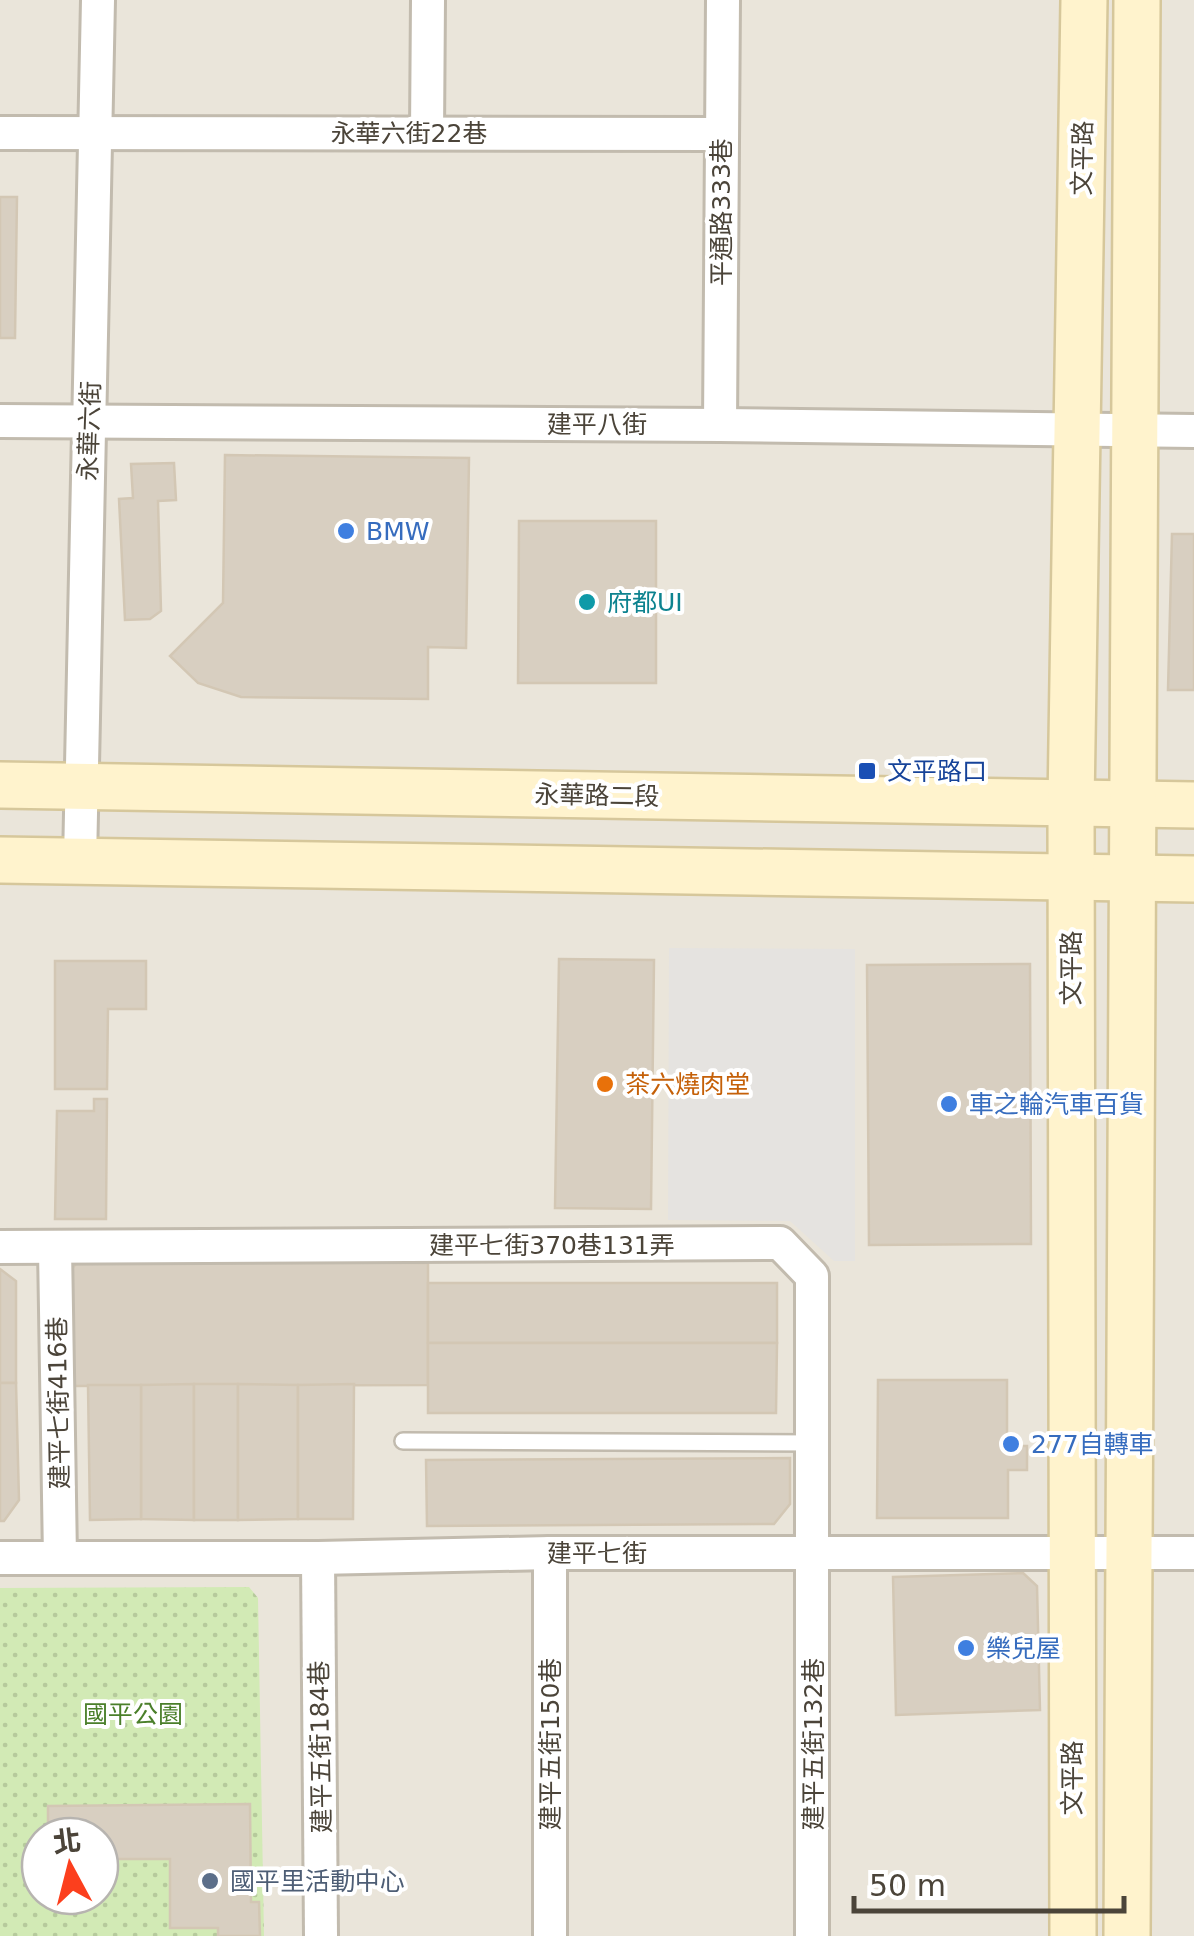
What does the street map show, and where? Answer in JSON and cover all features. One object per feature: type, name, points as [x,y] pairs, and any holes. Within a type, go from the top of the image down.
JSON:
[{"type":"street","name":"永華六街","points":[[80,861],[98,0]]},
{"type":"street","points":[[427,133],[428,0]]},
{"type":"street","name":"平通路333巷","points":[[720,424],[723,0]]},
{"type":"street","name":"文平路","points":[[1072,1936],[1071,803],[1084,0]]},
{"type":"street","points":[[1127,1936],[1138,0]]},
{"type":"street","name":"永華六街22巷","points":[[0,133],[721,134]]},
{"type":"street","name":"建平八街","points":[[0,421],[720,424],[1194,432]]},
{"type":"street","name":"永華路二段","points":[[0,785],[1194,805]]},
{"type":"street","points":[[0,860],[1194,879]]},
{"type":"street","name":"建平七街370巷131弄","points":[[0,1246],[780,1243],[812,1276],[814,1553]]},
{"type":"street","name":"建平七街416巷","points":[[55,1248],[60,1558]]},
{"type":"street","name":"建平七街","points":[[0,1558],[550,1553],[1194,1554]]},
{"type":"street","name":"建平五街150巷","points":[[550,1553],[550,1936]]},
{"type":"street","name":"建平五街132巷","points":[[812,1936],[814,1553]]},
{"type":"street","name":"建平五街184巷","points":[[318,1558],[322,1936]]},
{"type":"lane","points":[[403,1441],[814,1443]]},
{"type":"shaded area","points":[[0,0],[1194,0],[1194,1936],[0,1936]]},
{"type":"shaded area","points":[[669,948],[855,949],[855,1261],[834,1261],[790,1221],[668,1220]]},
{"type":"green space","name":"國平公園","points":[[249,1587],[258,1598],[264,1936],[0,1936],[0,1588]]},
{"type":"building","points":[[0,197],[17,197],[15,338],[0,338]]},
{"type":"building","name":"BMW","points":[[225,455],[469,458],[466,648],[428,647],[428,699],[241,697],[198,683],[170,656],[223,603]]},
{"type":"building","points":[[174,463],[176,500],[158,501],[161,611],[150,619],[125,620],[119,499],[133,498],[131,464]]},
{"type":"building","name":"府都UI","points":[[519,521],[656,521],[656,683],[518,683]]},
{"type":"building","points":[[1172,534],[1194,534],[1194,690],[1168,690]]},
{"type":"building","name":"茶六燒肉堂","points":[[559,959],[654,960],[651,1209],[555,1208]]},
{"type":"building","points":[[55,961],[146,961],[146,1009],[108,1009],[107,1089],[55,1089]]},
{"type":"building","name":"車之輪汽車百貨","points":[[1030,964],[1031,1244],[869,1245],[867,965]]},
{"type":"building","points":[[94,1099],[107,1099],[106,1219],[55,1219],[57,1111],[94,1111]]},
{"type":"building","points":[[79,1261],[428,1263],[428,1385],[64,1386],[61,1280]]},
{"type":"building","points":[[0,1269],[16,1281],[16,1383],[0,1383]]},
{"type":"building","points":[[428,1283],[777,1283],[777,1343],[428,1343]]},
{"type":"building","points":[[428,1343],[777,1343],[776,1413],[428,1413]]},
{"type":"building","points":[[878,1380],[1007,1380],[1007,1446],[1027,1446],[1027,1470],[1008,1470],[1008,1518],[877,1518]]},
{"type":"building","points":[[0,1383],[16,1383],[19,1500],[4,1521],[0,1521]]},
{"type":"building","points":[[194,1384],[194,1520],[141,1519],[141,1385]]},
{"type":"building","points":[[194,1384],[238,1384],[238,1520],[194,1520]]},
{"type":"building","points":[[238,1384],[298,1385],[298,1519],[238,1520]]},
{"type":"building","points":[[354,1384],[353,1519],[298,1519],[298,1385]]},
{"type":"building","points":[[88,1385],[141,1385],[141,1519],[90,1520]]},
{"type":"building","points":[[790,1458],[790,1504],[774,1524],[427,1526],[426,1460]]},
{"type":"building","name":"樂兒屋","points":[[1023,1573],[1037,1586],[1040,1710],[896,1715],[893,1577]]},
{"type":"building","name":"國平里活動中心","points":[[250,1804],[251,1902],[259,1902],[260,1936],[218,1936],[218,1928],[170,1928],[170,1859],[120,1859],[120,1816],[48,1816],[48,1806]]},
{"type":"place","name":"BMW","points":[[346,531]]},
{"type":"place","name":"府都UI","points":[[587,602]]},
{"type":"place","name":"文平路口","points":[[867,771]]},
{"type":"place","name":"茶六燒肉堂","points":[[605,1084]]},
{"type":"place","name":"車之輪汽車百貨","points":[[949,1104]]},
{"type":"place","name":"277自轉車","points":[[1011,1444]]},
{"type":"place","name":"樂兒屋","points":[[966,1648]]},
{"type":"place","name":"國平里活動中心","points":[[210,1881]]}]
